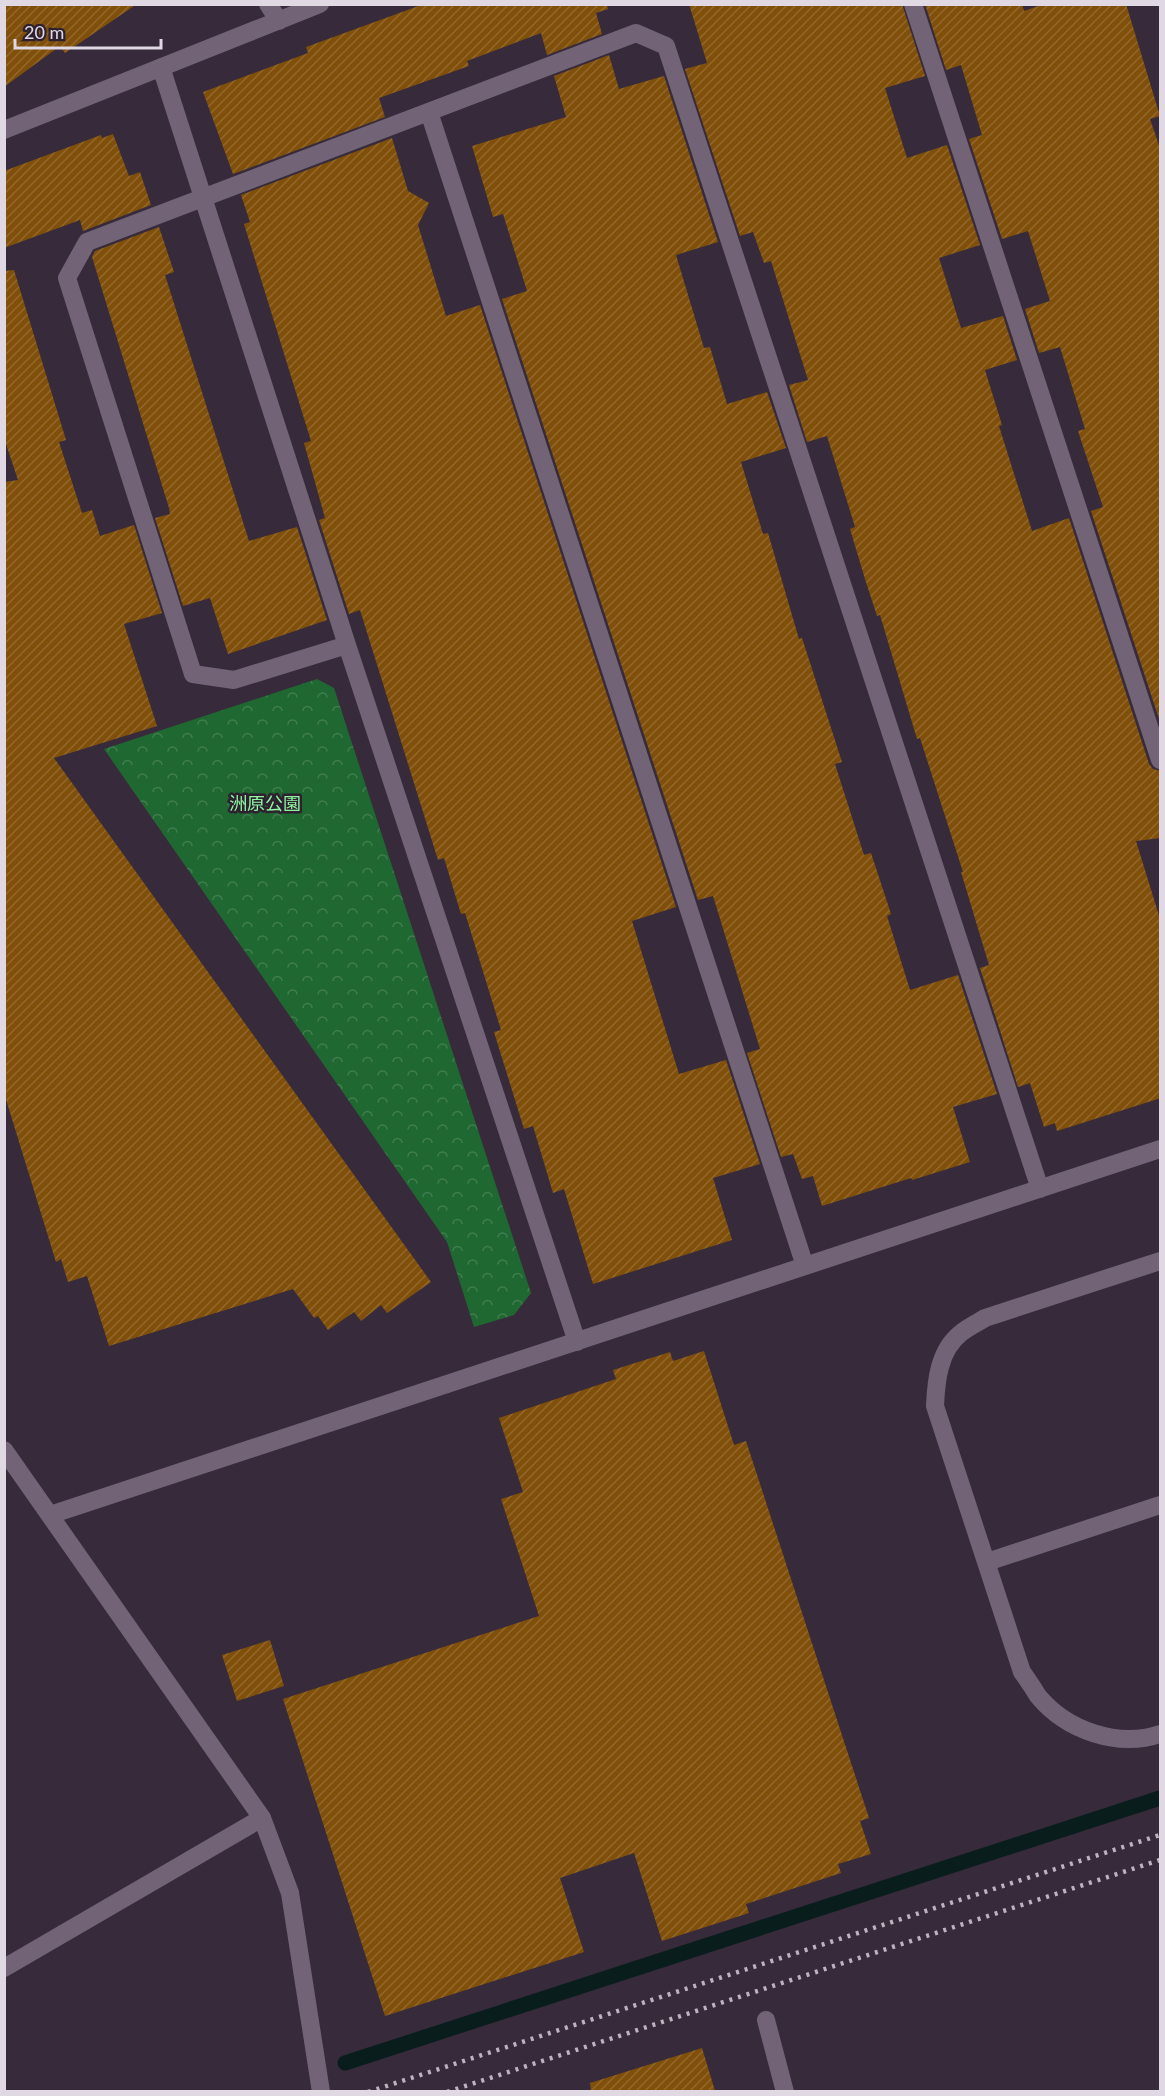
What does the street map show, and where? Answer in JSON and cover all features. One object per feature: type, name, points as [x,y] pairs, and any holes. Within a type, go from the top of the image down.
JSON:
[{"type":"street","points":[[268,4],[279,21]]},
{"type":"street","points":[[6,127],[320,4]]},
{"type":"street","points":[[913,4],[1161,760]]},
{"type":"street","points":[[347,645],[234,680],[193,674],[67,278],[87,242],[636,33],[666,46],[1040,1189]]},
{"type":"street","points":[[161,67],[347,645],[577,1342]]},
{"type":"street","points":[[429,112],[805,1266]]},
{"type":"street","points":[[50,1515],[1161,1149]]},
{"type":"street","points":[[1161,1261],[985,1318],[959,1334],[946,1352],[936,1379],[935,1406],[1023,1672],[1039,1697],[1061,1717],[1086,1731],[1117,1740],[1149,1738],[1161,1734]]},
{"type":"street","points":[[4,1450],[262,1818],[290,1893],[321,2091]]},
{"type":"street","points":[[987,1562],[1161,1505]]},
{"type":"street","points":[[4,1968],[262,1818]]},
{"type":"street","points":[[766,2020],[785,2091]]},
{"type":"green space","name":"洲原公園","points":[[317,679],[334,688],[531,1293],[514,1315],[474,1327],[447,1242],[104,749]]},
{"type":"building","points":[[4,4],[137,4],[65,53],[60,46],[4,87]]},
{"type":"building","points":[[424,4],[607,4],[608,9],[596,13],[602,34],[547,55],[541,33],[467,61],[469,66],[379,98],[385,117],[233,174],[203,92],[308,53],[306,47]]},
{"type":"building","points":[[689,4],[902,4],[925,76],[885,88],[907,158],[947,145],[980,245],[939,258],[961,328],[1003,316],[1017,360],[985,370],[1002,425],[999,426],[1032,531],[1069,518],[1149,764],[1153,769],[1161,771],[1161,838],[1136,841],[1161,922],[1161,1098],[1057,1131],[1055,1123],[1044,1127],[1030,1083],[1018,1087],[980,968],[989,965],[961,872],[963,872],[920,738],[917,739],[880,615],[877,616],[865,579],[850,529],[855,527],[827,436],[807,442],[789,385],[808,380],[771,261],[764,263],[753,232],[740,236],[685,69],[707,63]]},
{"type":"building","points":[[925,4],[1022,4],[1024,11],[1044,4],[1126,4],[1160,116],[1150,119],[1161,151],[1161,725],[1091,511],[1103,507],[1078,431],[1085,429],[1060,347],[1039,353],[1025,309],[1050,301],[1028,231],[1002,239],[969,139],[982,135],[961,65],[946,70]]},
{"type":"building","points":[[609,55],[619,89],[664,76],[718,242],[676,255],[704,348],[710,347],[727,404],[767,392],[786,448],[741,462],[763,534],[768,533],[799,639],[802,638],[842,762],[835,764],[864,855],[871,853],[891,914],[887,916],[910,990],[958,975],[997,1094],[953,1107],[970,1162],[822,1206],[813,1176],[802,1179],[793,1154],[781,1157],[747,1053],[760,1049],[713,896],[698,900],[502,299],[527,291],[503,214],[493,217],[472,146],[566,117],[554,76]]},
{"type":"building","points":[[113,134],[129,176],[140,172],[151,205],[83,231],[80,220],[4,248],[4,171],[101,135],[102,138]]},
{"type":"building","points":[[392,138],[408,191],[429,203],[418,225],[446,316],[480,305],[676,907],[632,921],[679,1074],[726,1060],[760,1164],[713,1178],[732,1240],[593,1284],[564,1189],[553,1193],[533,1126],[524,1129],[494,1032],[501,1030],[465,913],[461,914],[444,858],[438,860],[360,610],[349,614],[319,520],[325,518],[304,443],[311,441],[244,224],[250,222],[241,195]]},
{"type":"building","points":[[159,227],[174,272],[165,275],[249,541],[297,527],[327,620],[228,654],[210,598],[183,606],[155,518],[170,514],[169,508],[92,257],[95,251]]},
{"type":"building","points":[[14,270],[66,440],[59,442],[82,513],[92,510],[100,536],[134,525],[162,613],[124,624],[157,726],[54,758],[431,1282],[387,1313],[381,1305],[361,1321],[354,1312],[328,1330],[318,1316],[314,1318],[293,1289],[109,1346],[87,1276],[68,1282],[61,1259],[56,1262],[4,1093],[4,482],[18,480],[4,438],[4,271]]},
{"type":"building","points":[[704,1351],[734,1445],[746,1441],[869,1818],[860,1821],[871,1854],[838,1864],[841,1873],[746,1904],[749,1913],[662,1941],[634,1853],[560,1878],[584,1952],[385,2016],[283,1699],[539,1616],[501,1499],[523,1492],[499,1418],[616,1379],[613,1370],[670,1352],[673,1361]]},
{"type":"building","points":[[270,1640],[284,1686],[237,1701],[222,1655]]},
{"type":"building","points":[[702,2048],[715,2091],[591,2091],[590,2083]]},
{"type":"waterway","points":[[345,2063],[1160,1798]]},
{"type":"railway","points":[[368,2092],[1160,1835]]},
{"type":"railway","points":[[447,2092],[1160,1860]]}]
